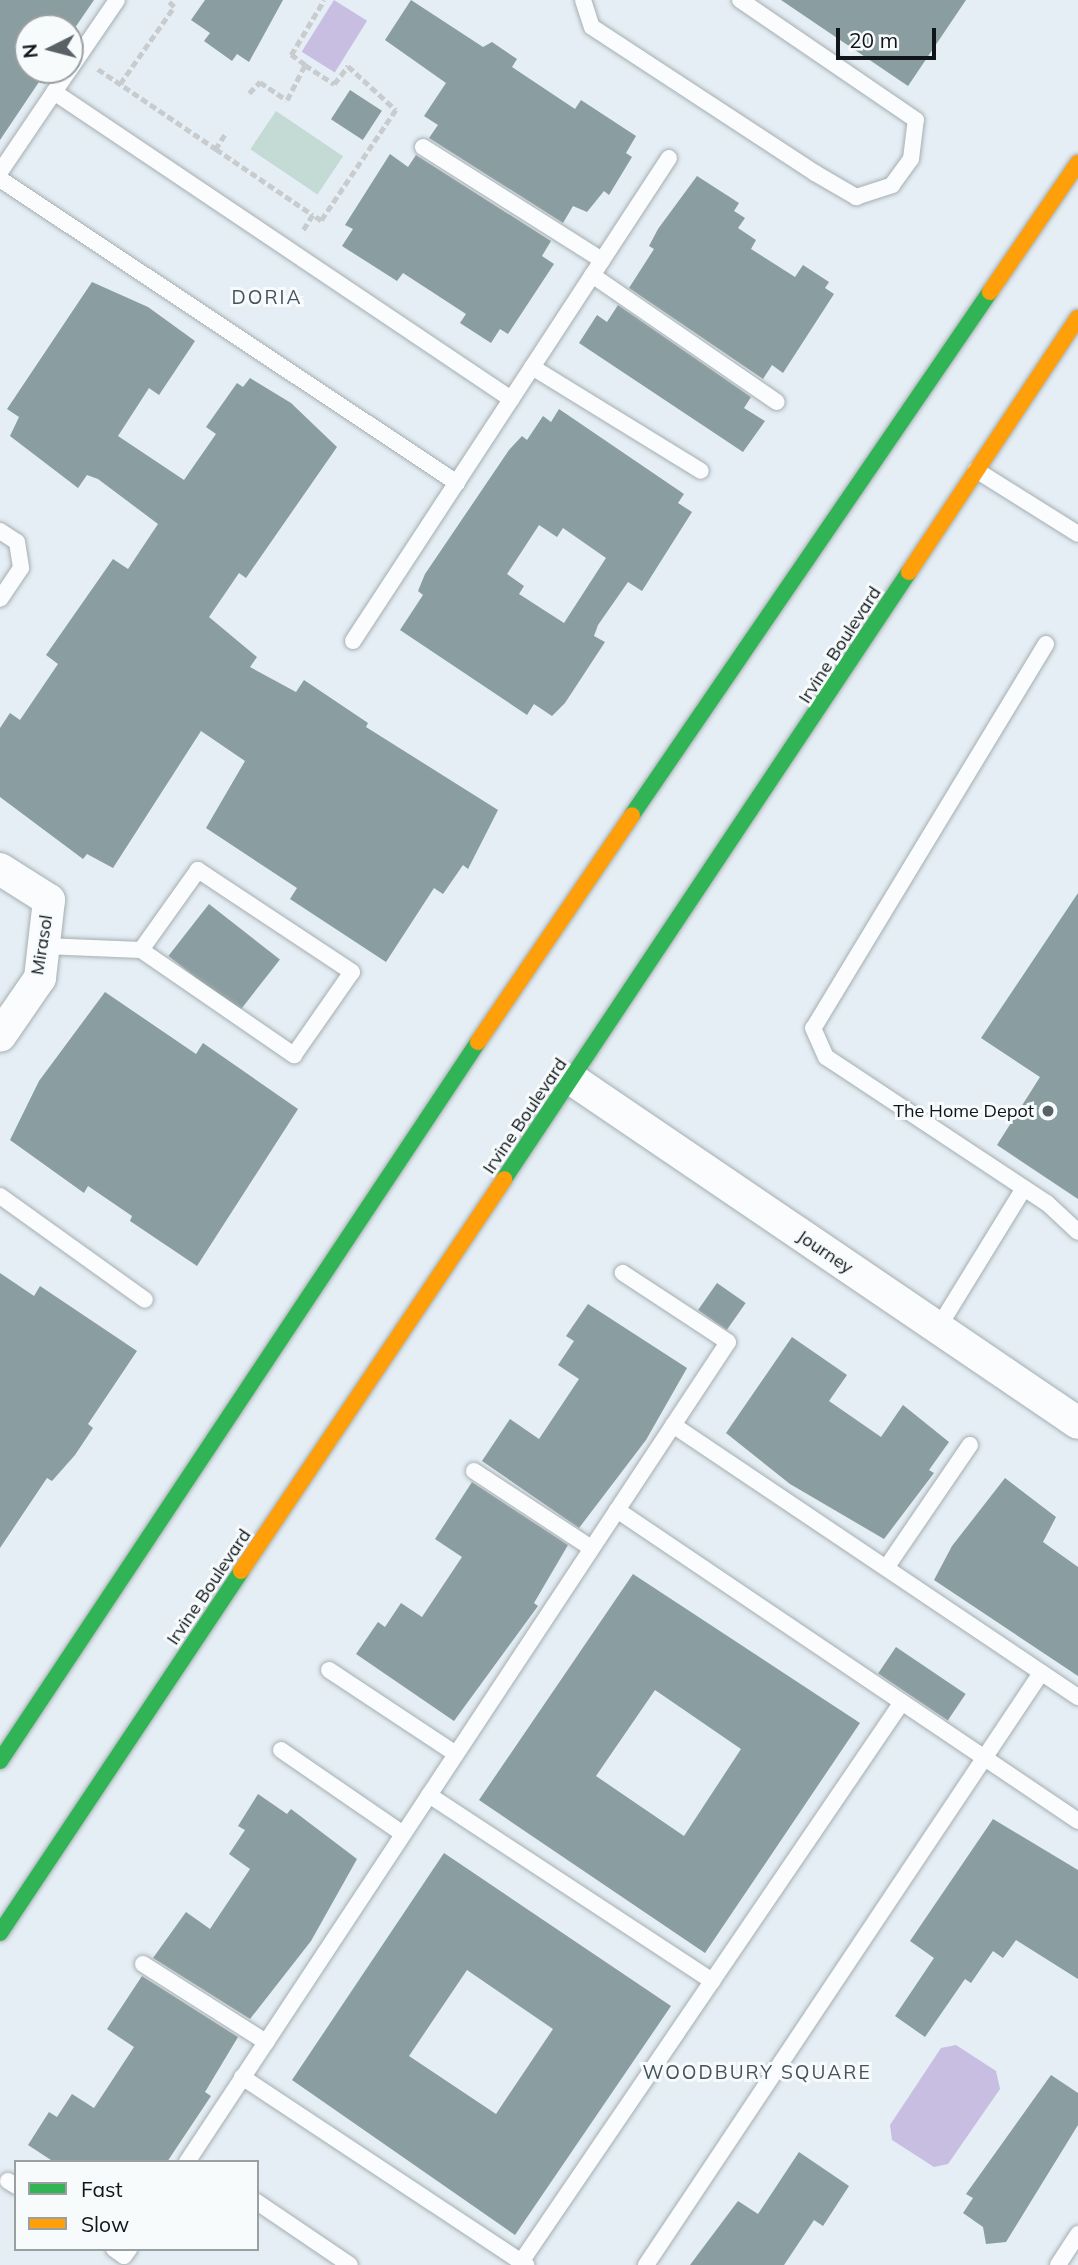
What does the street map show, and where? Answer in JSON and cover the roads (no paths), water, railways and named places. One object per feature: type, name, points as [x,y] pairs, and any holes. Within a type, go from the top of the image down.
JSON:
[{"type":"main road","points":[[0,1761],[498,1012],[1078,163]]},
{"type":"main road","name":"Irvine Boulevard","points":[[0,1933],[573,1080],[1078,318]]},
{"type":"street","name":"Mirasol","points":[[0,869],[49,900],[40,978],[0,1036]]},
{"type":"street","name":"Journey","points":[[573,1080],[1078,1423]]},
{"type":"lane","points":[[84,49],[117,0]]},
{"type":"lane","points":[[583,0],[592,27],[815,173],[856,197],[892,184],[911,159],[916,120],[740,0]]},
{"type":"lane","points":[[0,172],[60,84]]},
{"type":"lane","points":[[54,92],[511,400]]},
{"type":"lane","points":[[423,147],[602,260]]},
{"type":"lane","points":[[353,641],[668,158]]},
{"type":"lane","points":[[0,179],[457,483]]},
{"type":"lane","points":[[592,275],[777,402]]},
{"type":"lane","points":[[532,367],[701,471]]},
{"type":"lane","points":[[976,470],[1078,534]]},
{"type":"lane","points":[[0,531],[17,542],[21,568],[0,599]]},
{"type":"lane","points":[[1046,644],[813,1028],[825,1057],[1024,1188],[1078,1232]]},
{"type":"lane","points":[[44,946],[141,950],[294,1055],[352,972],[198,870],[141,950]]},
{"type":"lane","points":[[938,1328],[1024,1188]]},
{"type":"lane","points":[[0,1196],[145,1300]]},
{"type":"lane","points":[[192,2160],[242,2077],[728,1342],[623,1273]]},
{"type":"lane","points":[[673,1425],[1078,1697]]},
{"type":"lane","points":[[886,1568],[970,1445]]},
{"type":"lane","points":[[474,1471],[591,1548]]},
{"type":"lane","points":[[617,1510],[1078,1821]]},
{"type":"lane","points":[[329,1670],[456,1754]]},
{"type":"lane","points":[[646,2265],[1041,1672]]},
{"type":"lane","points":[[242,2077],[523,2263],[902,1702]]},
{"type":"lane","points":[[281,1750],[403,1834]]},
{"type":"lane","points":[[429,1795],[712,1981]]},
{"type":"lane","points":[[144,1964],[265,2042]]},
{"type":"lane","points":[[259,2203],[350,2265]]},
{"type":"lane","points":[[1058,2265],[1078,2234]]},
{"type":"place","name":"The Home Depot","points":[[1048,1111]]},
{"type":"district","name":"DORIA","points":[[267,298]]},
{"type":"district","name":"WOODBURY SQUARE","points":[[757,2073]]}]
